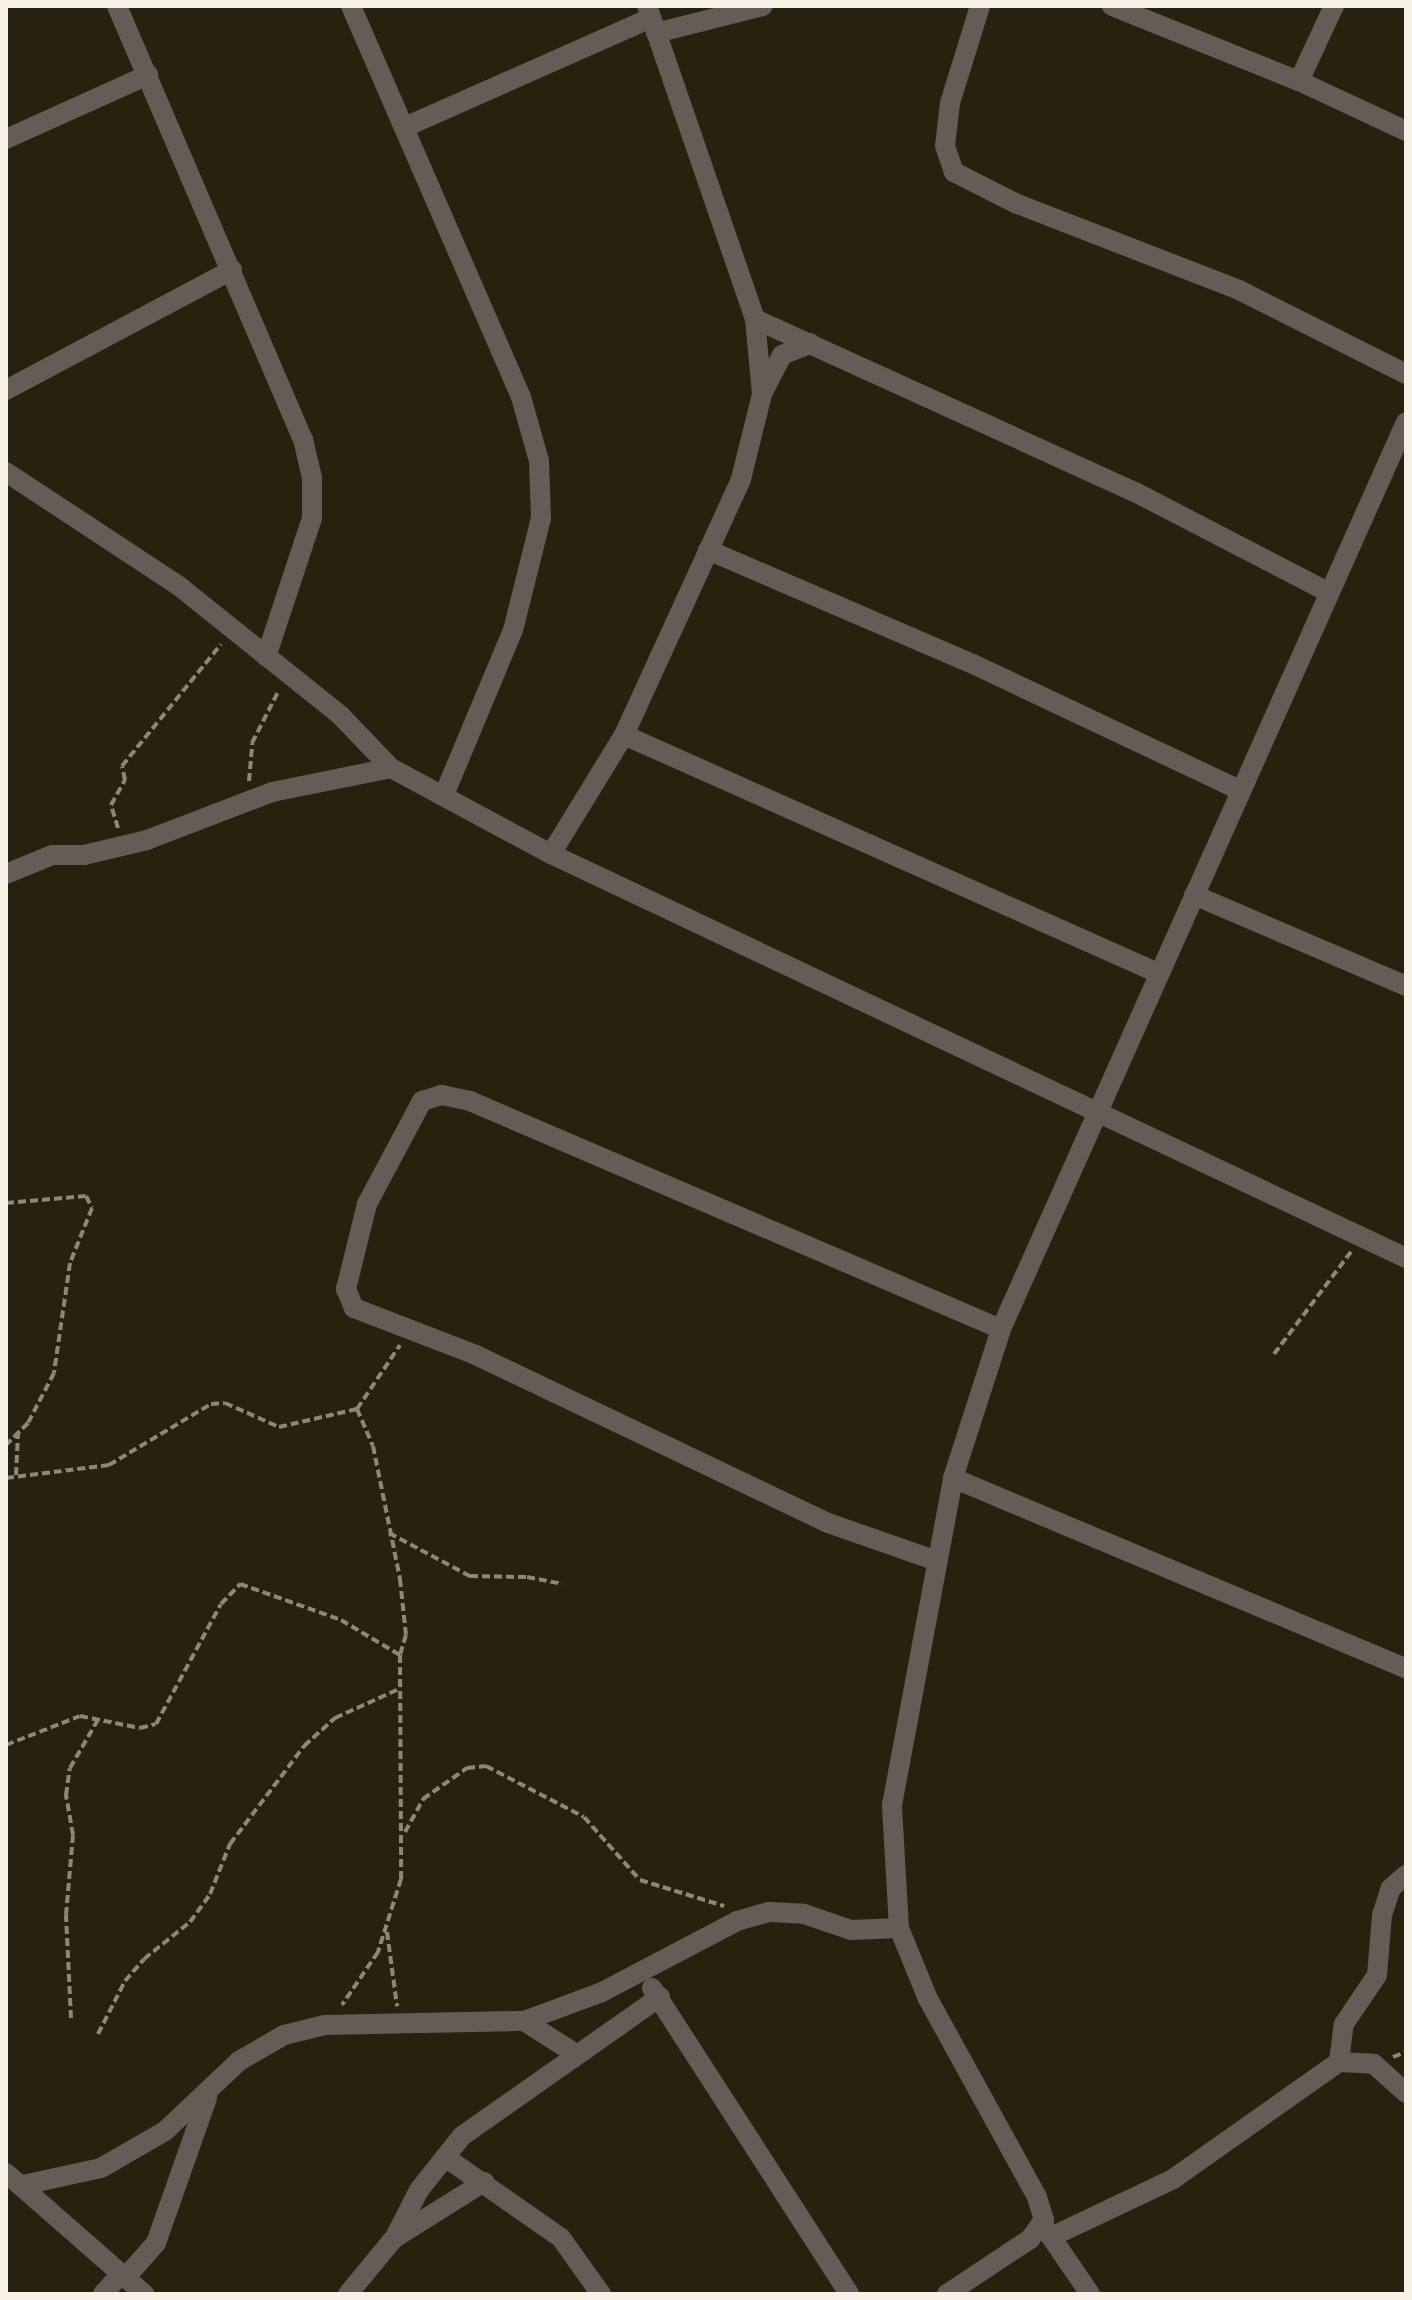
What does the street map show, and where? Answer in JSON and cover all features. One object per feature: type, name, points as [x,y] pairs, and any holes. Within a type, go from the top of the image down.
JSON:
[{"type":"street","points":[[117,6],[303,439],[313,489],[312,518],[266,657]]},
{"type":"street","points":[[351,6],[521,397],[539,461],[539,530],[513,630],[444,795]]},
{"type":"street","points":[[405,127],[651,19],[763,6]]},
{"type":"street","points":[[980,6],[950,103],[945,146],[954,172],[1015,203],[1239,290],[1406,374]]},
{"type":"street","points":[[1112,6],[1141,11],[1406,131]]},
{"type":"street","points":[[1299,81],[1334,6]]},
{"type":"street","points":[[651,19],[755,319],[762,394]]},
{"type":"street","points":[[6,139],[148,75]]},
{"type":"street","points":[[6,390],[232,270]]},
{"type":"street","points":[[755,319],[1239,542],[1328,592]]},
{"type":"street","points":[[551,854],[624,735],[741,479],[762,394],[782,355],[811,343]]},
{"type":"street","points":[[1090,2294],[1047,2231],[1037,2197],[928,1999],[899,1928],[892,1805],[953,1478],[1001,1329],[1239,790],[1406,422]]},
{"type":"street","points":[[6,472],[179,586],[340,715],[391,768],[551,854],[1096,1117],[1406,1258]]},
{"type":"street","points":[[708,550],[973,664],[1239,790]]},
{"type":"street","points":[[624,735],[1158,973]]},
{"type":"street","points":[[6,874],[52,855],[124,846],[182,829],[247,799],[391,768]]},
{"type":"street","points":[[1194,895],[1406,986]]},
{"type":"street","points":[[937,1561],[828,1523],[416,1331],[354,1308],[346,1289],[367,1204],[417,1106],[442,1095],[494,1108],[1001,1329]]},
{"type":"street","points":[[953,1478],[1406,1668]]},
{"type":"street","points":[[1339,2062],[1344,2024],[1377,1975],[1382,1915],[1391,1888],[1406,1875]]},
{"type":"street","points":[[14,2179],[101,2168],[165,2131],[208,2095],[252,2051],[284,2035],[325,2025],[524,2021],[641,1974],[757,1915],[804,1914],[867,1932],[899,1928]]},
{"type":"street","points":[[641,1974],[660,1997],[849,2294]]},
{"type":"street","points":[[348,2294],[395,2237],[411,2202],[465,2133],[519,2100],[576,2054],[660,1997]]},
{"type":"street","points":[[524,2021],[576,2054]]},
{"type":"street","points":[[947,2294],[1047,2231],[1173,2179],[1339,2062],[1374,2064],[1406,2093]]},
{"type":"street","points":[[103,2294],[156,2243],[208,2095]]},
{"type":"street","points":[[445,2157],[561,2238],[601,2294]]},
{"type":"street","points":[[14,2179],[144,2294]]},
{"type":"street","points":[[395,2237],[484,2182]]},
{"type":"path","points":[[124,846],[111,808],[125,780],[122,766],[232,630]]},
{"type":"path","points":[[247,799],[252,743],[287,674]]},
{"type":"path","points":[[6,1203],[86,1196],[92,1208],[70,1263],[61,1353],[44,1394],[18,1434],[6,1445]]},
{"type":"path","points":[[1274,1354],[1325,1292],[1360,1236]]},
{"type":"path","points":[[6,1478],[109,1465],[211,1404],[225,1403],[279,1427],[357,1409],[390,1354],[416,1331]]},
{"type":"path","points":[[325,2025],[365,1975],[387,1928],[400,1888],[405,1832],[398,1773],[400,1655],[405,1614],[373,1446],[357,1409]]},
{"type":"path","points":[[16,1475],[18,1434]]},
{"type":"path","points":[[389,1533],[470,1576],[527,1577],[562,1584]]},
{"type":"path","points":[[6,1745],[80,1716],[140,1728],[159,1722],[221,1604],[240,1584],[341,1620],[400,1655]]},
{"type":"path","points":[[98,2034],[125,1981],[144,1959],[190,1922],[210,1894],[230,1844],[304,1746],[335,1718],[401,1688]]},
{"type":"path","points":[[71,2018],[66,1915],[73,1835],[66,1795],[70,1768],[99,1718]]},
{"type":"path","points":[[405,1832],[423,1799],[467,1768],[486,1766],[584,1817],[640,1880],[757,1915]]},
{"type":"path","points":[[387,1928],[401,2024]]}]
